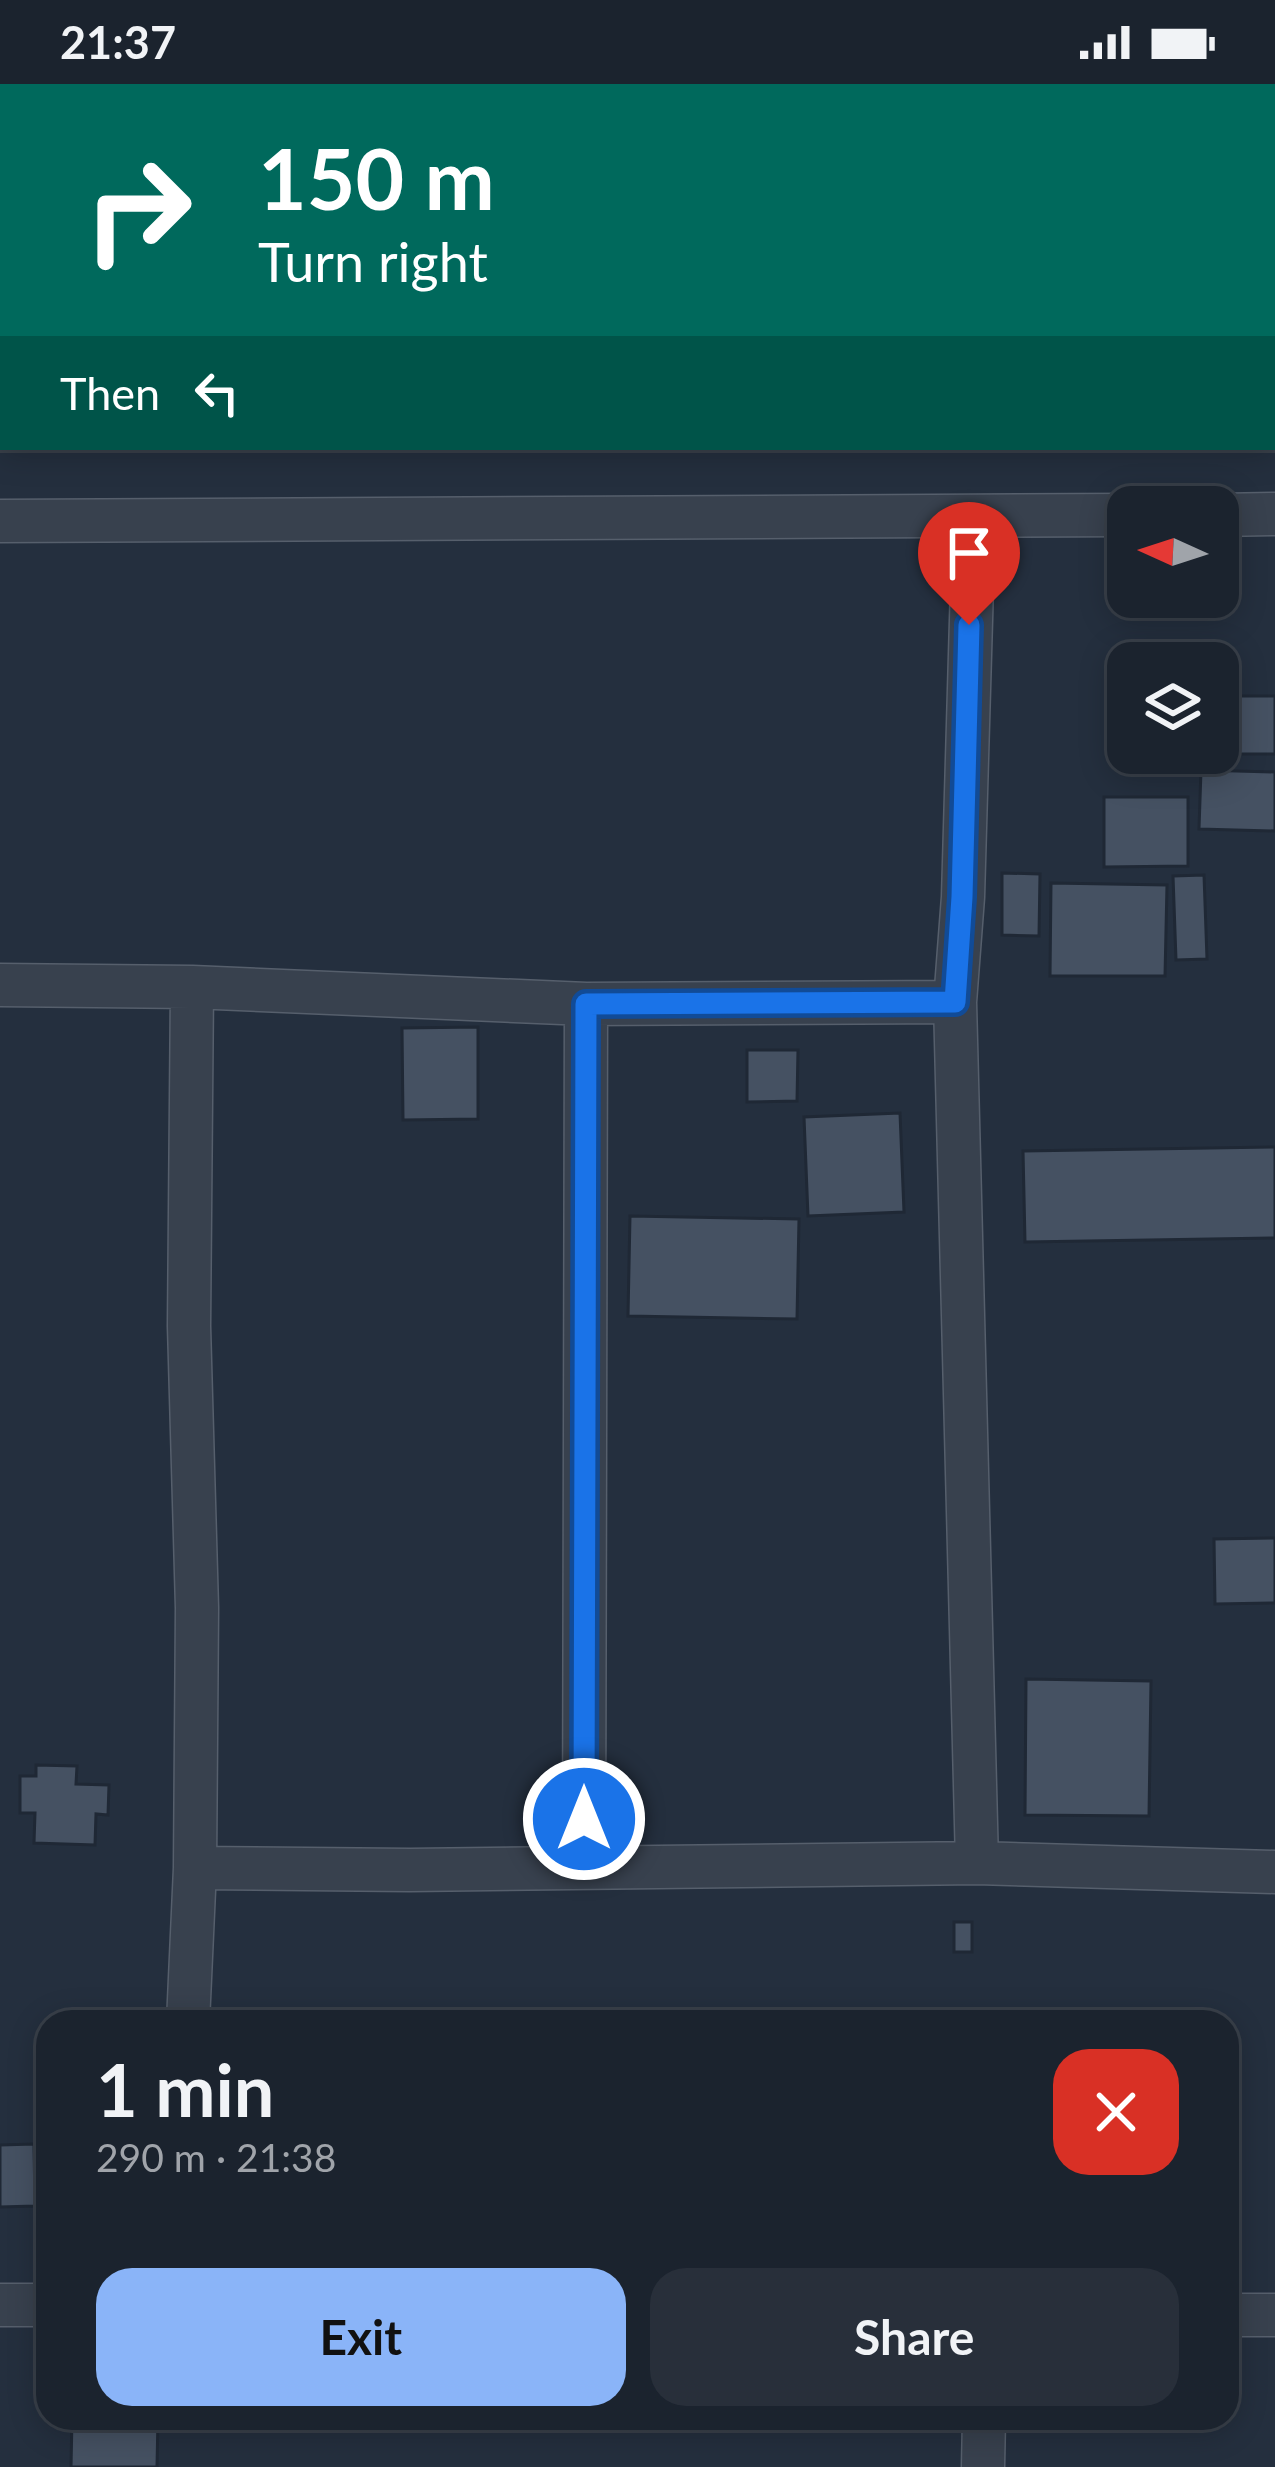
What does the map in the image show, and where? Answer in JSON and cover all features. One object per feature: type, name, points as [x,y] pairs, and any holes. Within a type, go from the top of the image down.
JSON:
[{"type":"street","points":[[1239,515],[1275,514]]},
{"type":"street","points":[[0,521],[1107,515]]},
{"type":"street","points":[[974,516],[955,1002],[977,1863]]},
{"type":"street","points":[[0,985],[192,987],[586,1004],[955,1002]]},
{"type":"street","points":[[189,2010],[195,1868],[196,1608],[189,1326],[192,987]]},
{"type":"street","points":[[584,1867],[586,1004]]},
{"type":"street","points":[[195,1868],[977,1863],[1275,1872]]},
{"type":"street","points":[[0,2305],[36,2306]]},
{"type":"street","points":[[1239,2315],[1275,2315]]},
{"type":"street","points":[[983,2467],[984,2430]]},
{"type":"building","points":[[1239,696],[1275,696],[1275,754],[1239,754]]},
{"type":"building","points":[[1275,772],[1275,831],[1199,829],[1201,774]]},
{"type":"building","points":[[1104,797],[1188,797],[1188,866],[1104,867]]},
{"type":"building","points":[[1002,873],[1040,874],[1039,936],[1002,935]]},
{"type":"building","points":[[1204,875],[1207,959],[1176,960],[1173,876]]},
{"type":"building","points":[[1051,883],[1167,885],[1165,976],[1050,976]]},
{"type":"building","points":[[478,1027],[478,1119],[403,1120],[402,1028]]},
{"type":"building","points":[[747,1050],[798,1050],[797,1101],[747,1102]]},
{"type":"building","points":[[900,1113],[904,1212],[808,1216],[804,1117]]},
{"type":"building","points":[[1275,1147],[1275,1238],[1025,1242],[1023,1151]]},
{"type":"building","points":[[630,1216],[799,1219],[797,1319],[628,1316]]},
{"type":"building","points":[[1275,1538],[1275,1603],[1215,1604],[1214,1539]]},
{"type":"building","points":[[1026,1679],[1151,1681],[1149,1816],[1025,1815]]},
{"type":"building","points":[[36,1765],[77,1766],[76,1784],[109,1785],[108,1815],[96,1814],[95,1845],[34,1843],[35,1813],[20,1813],[20,1776],[36,1776]]},
{"type":"building","points":[[954,1922],[972,1922],[972,1952],[954,1952]]},
{"type":"building","points":[[34,2144],[35,2206],[0,2207],[0,2145]]},
{"type":"building","points":[[72,2430],[158,2430],[157,2467],[71,2467]]},
{"type":"route","points":[[584,1819],[586,1004],[955,1002],[969,625]]}]
